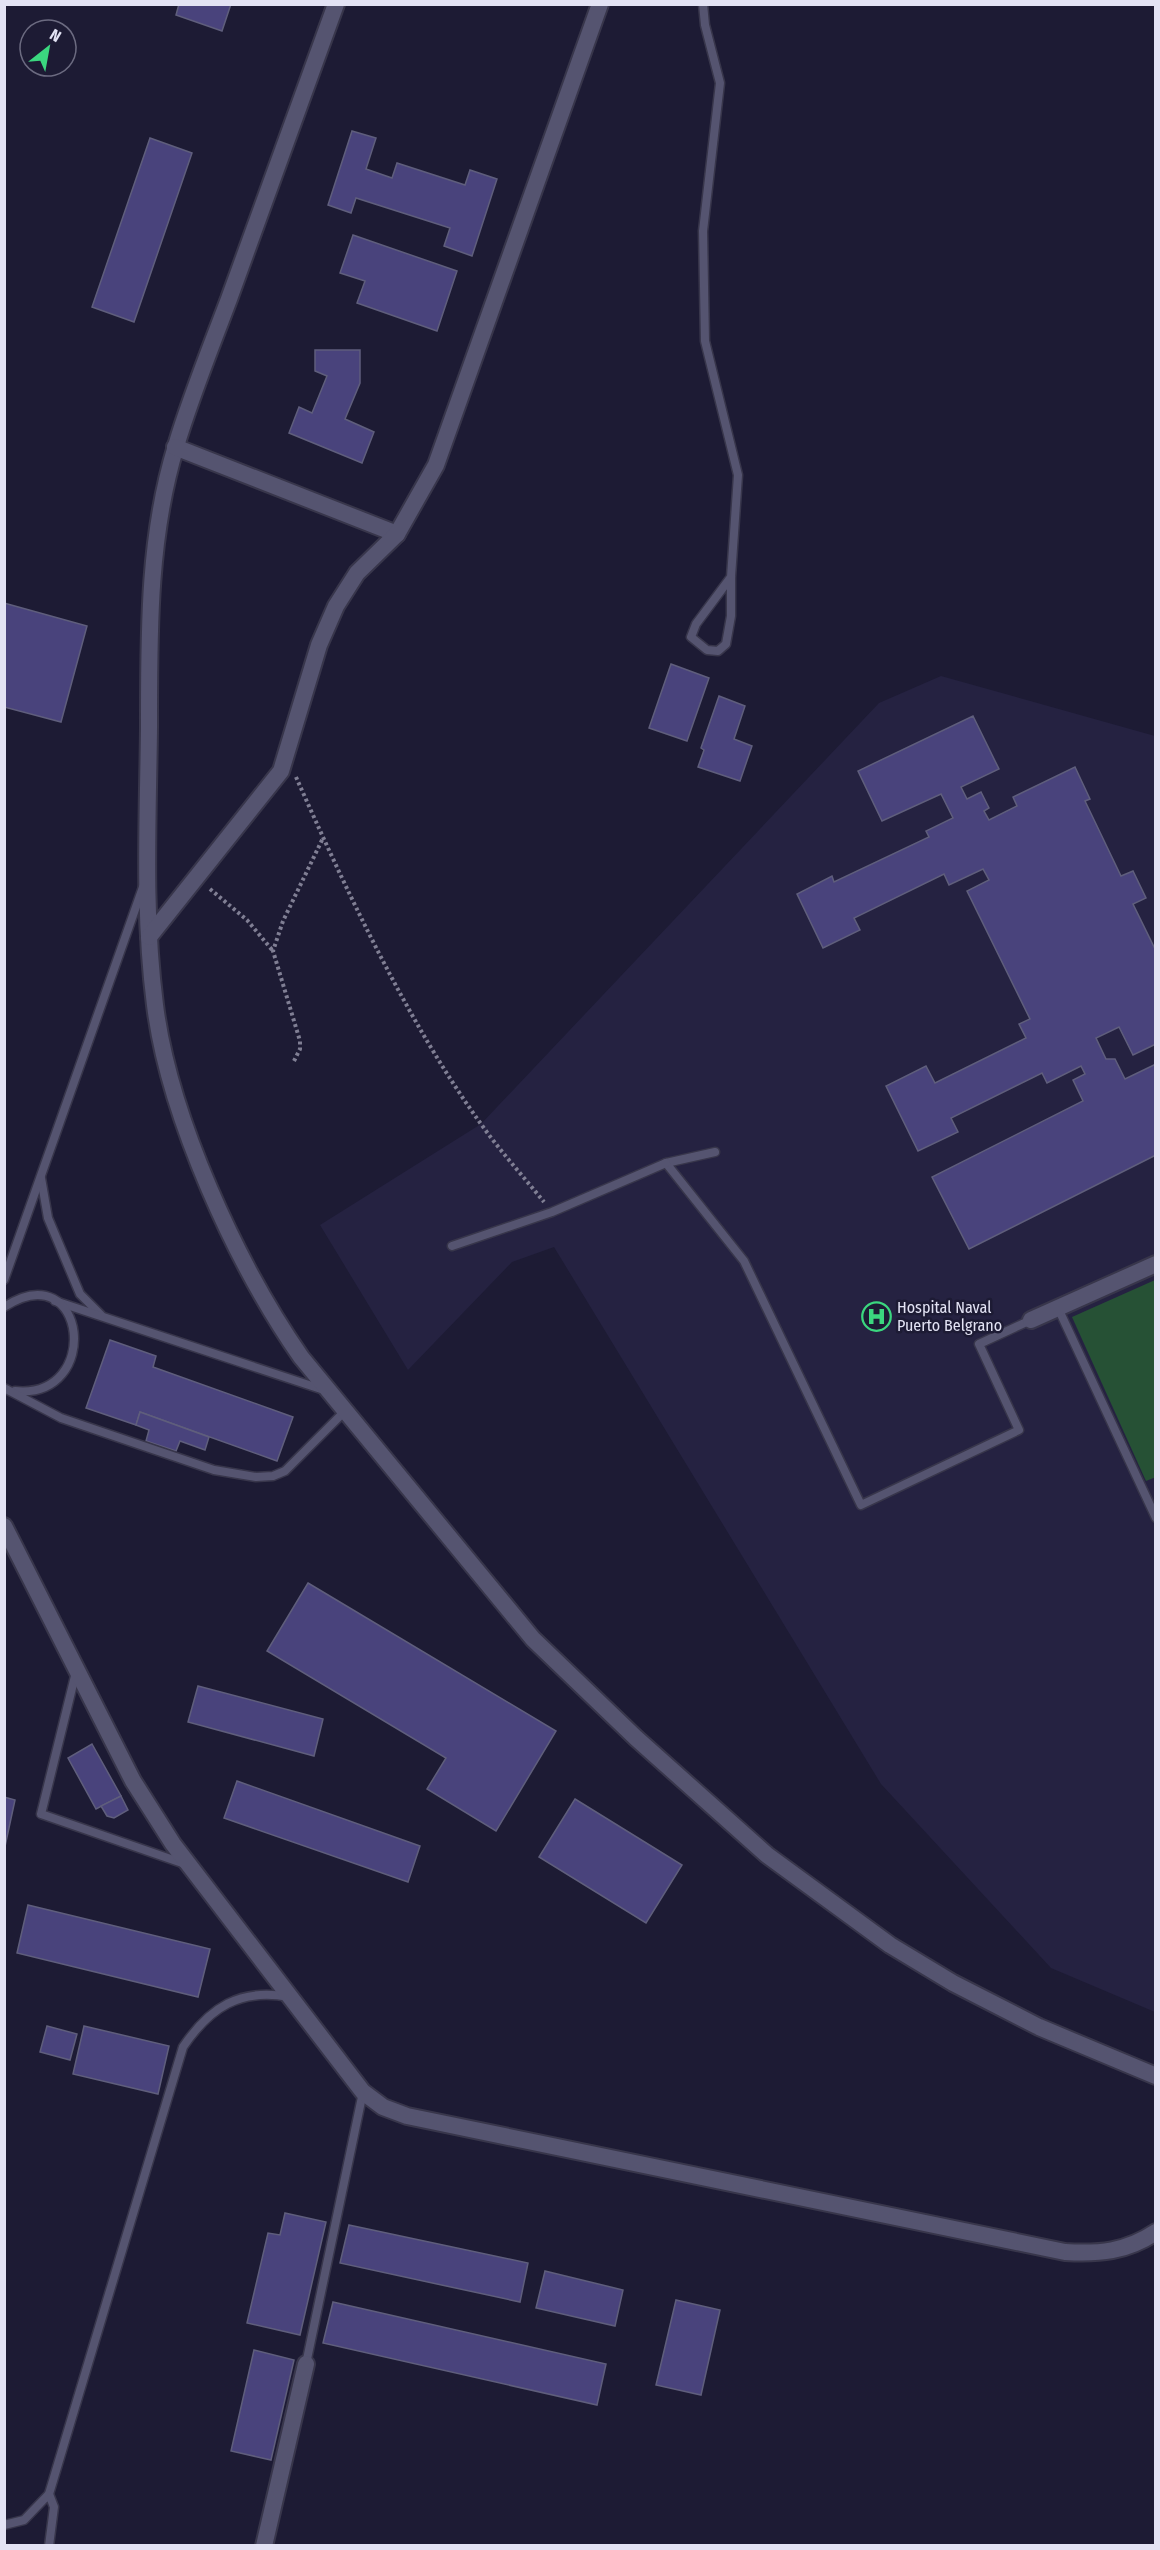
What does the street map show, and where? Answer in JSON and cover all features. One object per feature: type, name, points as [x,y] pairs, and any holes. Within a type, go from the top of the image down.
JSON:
[{"type":"street","points":[[336,4],[175,447],[154,559],[150,616],[148,873],[149,937],[155,1008],[172,1081],[215,1199],[271,1313],[327,1391],[533,1639],[636,1738],[767,1855],[890,1945],[953,1983],[1039,2027],[1155,2076]]},
{"type":"street","points":[[149,937],[273,783],[288,758],[319,645],[336,606],[357,573],[397,534],[436,465],[600,4]]},
{"type":"street","points":[[175,447],[397,534]]},
{"type":"street","points":[[1031,1320],[1155,1264]]},
{"type":"street","points":[[4,1526],[133,1781],[188,1865],[363,2092],[383,2107],[407,2116],[1065,2252],[1098,2254],[1147,2243],[1155,2232]]},
{"type":"street","points":[[264,2546],[306,2364]]},
{"type":"lane","points":[[703,4],[705,25],[720,83],[703,231],[705,341],[738,475],[731,576],[731,616],[726,644],[718,651],[707,650],[691,637],[696,624],[731,576]]},
{"type":"lane","points":[[4,1280],[148,873]]},
{"type":"lane","points":[[452,1246],[552,1212],[666,1163],[715,1152]]},
{"type":"lane","points":[[666,1163],[744,1261],[861,1505],[1019,1430],[979,1344],[1031,1320]]},
{"type":"lane","points":[[40,1178],[48,1218],[80,1294],[103,1317]]},
{"type":"lane","points":[[4,1307],[33,1297],[55,1301],[327,1391]]},
{"type":"lane","points":[[4,1388],[22,1392],[41,1388],[62,1372],[69,1361],[75,1346],[74,1324],[70,1315],[55,1301]]},
{"type":"lane","points":[[1058,1308],[1155,1518]]},
{"type":"lane","points":[[4,1388],[61,1418],[214,1470],[256,1477],[273,1476],[285,1471],[344,1412]]},
{"type":"lane","points":[[77,1669],[41,1814],[188,1865]]},
{"type":"lane","points":[[4,2525],[24,2520],[49,2494],[183,2047],[200,2022],[223,2004],[267,1993],[292,1998]]},
{"type":"lane","points":[[306,2364],[363,2092]]},
{"type":"lane","points":[[49,2494],[54,2507],[49,2546]]},
{"type":"path","points":[[288,758],[323,838],[386,964],[446,1070],[481,1124],[552,1212]]},
{"type":"path","points":[[273,951],[283,921],[323,838]]},
{"type":"path","points":[[196,879],[247,920],[273,951],[300,1041],[300,1049],[294,1060]]},
{"type":"shaded area","name":"Hospital Naval Puerto Belgrano","points":[[941,676],[1155,736],[1155,2012],[1051,1968],[881,1784],[554,1247],[512,1262],[408,1370],[320,1225],[481,1124],[879,703]]},
{"type":"green space","points":[[1155,1280],[1156,1477],[1146,1481],[1072,1317]]},
{"type":"building","points":[[179,4],[231,4],[222,31],[176,15]]},
{"type":"building","points":[[352,131],[376,138],[366,169],[392,178],[397,163],[465,185],[470,170],[497,179],[472,256],[444,246],[450,228],[356,198],[351,213],[328,205]]},
{"type":"building","points":[[150,138],[192,153],[134,322],[92,307]]},
{"type":"building","points":[[353,235],[457,271],[437,331],[357,303],[365,281],[340,273]]},
{"type":"building","points":[[315,350],[360,350],[360,383],[345,419],[374,432],[362,463],[289,433],[299,407],[312,413],[327,376],[315,371]]},
{"type":"building","points":[[4,603],[87,626],[61,722],[4,707]]},
{"type":"building","points":[[671,664],[709,678],[687,741],[649,728]]},
{"type":"building","points":[[719,696],[745,706],[734,739],[752,746],[740,781],[698,767],[704,750],[701,748]]},
{"type":"building","points":[[973,716],[999,769],[961,787],[967,799],[981,792],[989,808],[984,811],[989,820],[1017,806],[1013,797],[1075,767],[1090,799],[1085,801],[1121,876],[1133,871],[1146,898],[1133,904],[1156,951],[1156,1044],[1133,1055],[1119,1027],[1096,1038],[1106,1059],[1115,1059],[1125,1079],[1156,1064],[1156,1155],[969,1249],[932,1177],[1083,1101],[1073,1080],[1085,1074],[1081,1066],[1047,1083],[1042,1073],[951,1118],[958,1132],[918,1151],[886,1086],[926,1066],[935,1083],[1026,1038],[1019,1024],[1030,1019],[967,891],[989,880],[983,869],[949,885],[944,874],[854,918],[860,930],[823,948],[797,894],[832,876],[834,882],[929,837],[926,831],[953,818],[941,794],[882,821],[858,771]]},
{"type":"building","points":[[110,1340],[156,1356],[153,1367],[293,1417],[277,1461],[140,1412],[136,1425],[86,1408]]},
{"type":"building","points":[[140,1412],[209,1437],[205,1450],[180,1441],[176,1451],[146,1441],[149,1430],[136,1425]]},
{"type":"building","points":[[308,1583],[556,1731],[496,1831],[427,1789],[446,1758],[267,1651]]},
{"type":"building","points":[[198,1686],[323,1719],[314,1756],[188,1722]]},
{"type":"building","points":[[92,1744],[121,1796],[96,1809],[68,1758]]},
{"type":"building","points":[[237,1781],[420,1846],[408,1882],[224,1818]]},
{"type":"building","points":[[121,1796],[128,1810],[114,1818],[107,1816],[101,1806]]},
{"type":"building","points":[[4,1797],[15,1800],[4,1851]]},
{"type":"building","points":[[575,1799],[682,1865],[646,1923],[539,1857]]},
{"type":"building","points":[[28,1905],[210,1949],[198,1997],[17,1953]]},
{"type":"building","points":[[47,2026],[77,2034],[70,2060],[40,2052]]},
{"type":"building","points":[[84,2026],[169,2046],[158,2094],[73,2074]]},
{"type":"building","points":[[285,2213],[326,2222],[300,2335],[247,2323],[268,2233],[280,2235]]},
{"type":"building","points":[[349,2225],[528,2263],[520,2302],[340,2263]]},
{"type":"building","points":[[545,2271],[623,2290],[615,2326],[536,2308]]},
{"type":"building","points":[[676,2300],[720,2310],[701,2395],[656,2385]]},
{"type":"building","points":[[333,2302],[606,2364],[597,2405],[323,2343]]},
{"type":"building","points":[[254,2350],[294,2360],[271,2460],[231,2451]]},
{"type":"place","name":"Hospital Naval Puerto Belgrano","points":[[876,1316]]}]
